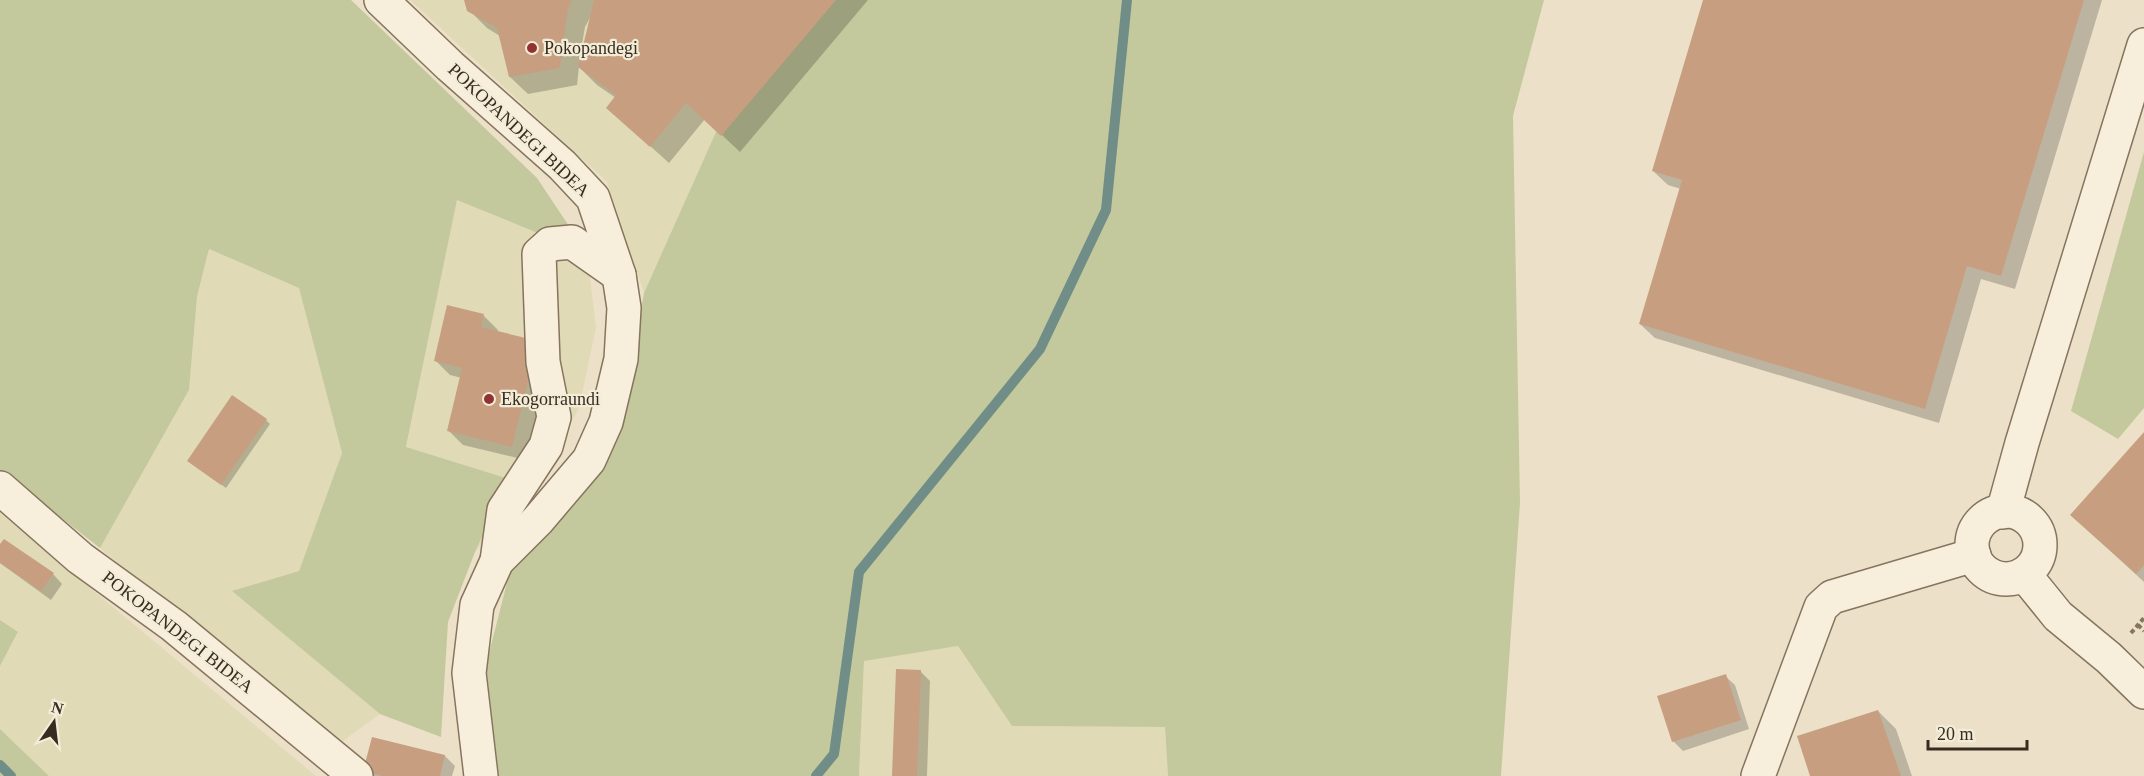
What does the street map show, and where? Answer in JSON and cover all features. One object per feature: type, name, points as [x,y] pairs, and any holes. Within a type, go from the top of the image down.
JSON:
[{"type":"street","name":"POKOPANDEGI BIDEA","points":[[381,0],[450,66],[562,165],[593,198],[619,274],[624,308],[621,359],[606,422],[589,460],[538,520],[498,561],[477,605],[469,673],[481,776]]},
{"type":"street","points":[[2003,512],[2144,45]]},
{"type":"street","points":[[498,561],[504,510],[546,446],[554,417],[543,362],[539,254],[550,244],[572,242],[619,274]]},
{"type":"street","name":"POKOPANDEGI BIDEA","points":[[0,488],[80,558],[174,626],[356,776]]},
{"type":"street","points":[[2003,512],[2014,512],[2024,516],[2033,524],[2040,545],[2033,566],[2015,578],[1995,577],[1979,565],[1972,546],[1978,526],[1984,519],[2003,512]]},
{"type":"street","points":[[1758,776],[1821,607],[1832,597],[1974,555]]},
{"type":"street","points":[[2024,574],[2058,616],[2109,658],[2144,692]]},
{"type":"path","points":[[2138,625],[2144,631]]},
{"type":"shaded area","points":[[410,0],[775,0],[644,293],[607,182]]},
{"type":"shaded area","points":[[457,199],[587,253],[596,328],[579,408],[551,460],[475,552],[508,479],[406,448]]},
{"type":"shaded area","points":[[209,249],[299,288],[342,453],[299,571],[233,591],[380,714],[336,746],[100,548],[189,390],[197,297]]},
{"type":"shaded area","points":[[0,513],[316,776],[49,776],[0,729],[0,666],[18,633],[0,620]]},
{"type":"shaded area","points":[[958,646],[1012,726],[1165,727],[1168,776],[859,776],[864,660]]},
{"type":"green space","points":[[0,0],[351,0],[537,178],[587,253],[457,200],[406,447],[509,479],[475,552],[448,622],[441,737],[380,714],[232,591],[299,571],[342,453],[299,288],[209,249],[197,297],[189,390],[100,548],[0,470]]},
{"type":"green space","points":[[775,0],[1544,0],[1513,116],[1520,503],[1501,776],[1168,776],[1165,727],[1012,726],[958,646],[864,661],[859,776],[499,776],[486,665],[510,571],[616,439],[644,293]]},
{"type":"green space","points":[[2144,152],[2144,408],[2118,439],[2071,411]]},
{"type":"green space","points":[[0,620],[18,632],[0,666]]},
{"type":"green space","points":[[0,729],[49,776],[0,776]]},
{"type":"building","name":"Pokopandegi","points":[[464,0],[572,0],[568,8],[560,68],[509,77],[497,28],[467,11]]},
{"type":"building","points":[[594,0],[836,0],[721,136],[686,103],[650,147],[606,108],[616,95],[578,67]]},
{"type":"building","points":[[1703,0],[2084,0],[2001,276],[1967,266],[1925,409],[1639,324],[1682,180],[1652,171]]},
{"type":"building","name":"Ekogorraundi","points":[[447,305],[484,314],[481,327],[538,341],[512,447],[447,431],[462,368],[434,361]]},
{"type":"building","points":[[232,395],[267,419],[221,485],[187,461]]},
{"type":"building","points":[[2144,432],[2144,565],[2136,574],[2070,515]]},
{"type":"building","points":[[4,539],[54,573],[41,591],[0,563],[0,544]]},
{"type":"building","points":[[896,669],[921,670],[917,776],[892,776]]},
{"type":"building","points":[[1726,674],[1741,720],[1672,742],[1657,696]]},
{"type":"building","points":[[1878,710],[1901,776],[1810,776],[1797,736]]},
{"type":"building","points":[[372,737],[445,755],[440,776],[382,776],[363,771]]},
{"type":"waterway","points":[[816,776],[834,754],[859,572],[1040,349],[1106,210],[1127,0]]},
{"type":"waterway","points":[[0,765],[11,776]]},
{"type":"place","name":"Pokopandegi","points":[[532,48]]},
{"type":"place","name":"Ekogorraundi","points":[[489,399]]}]
